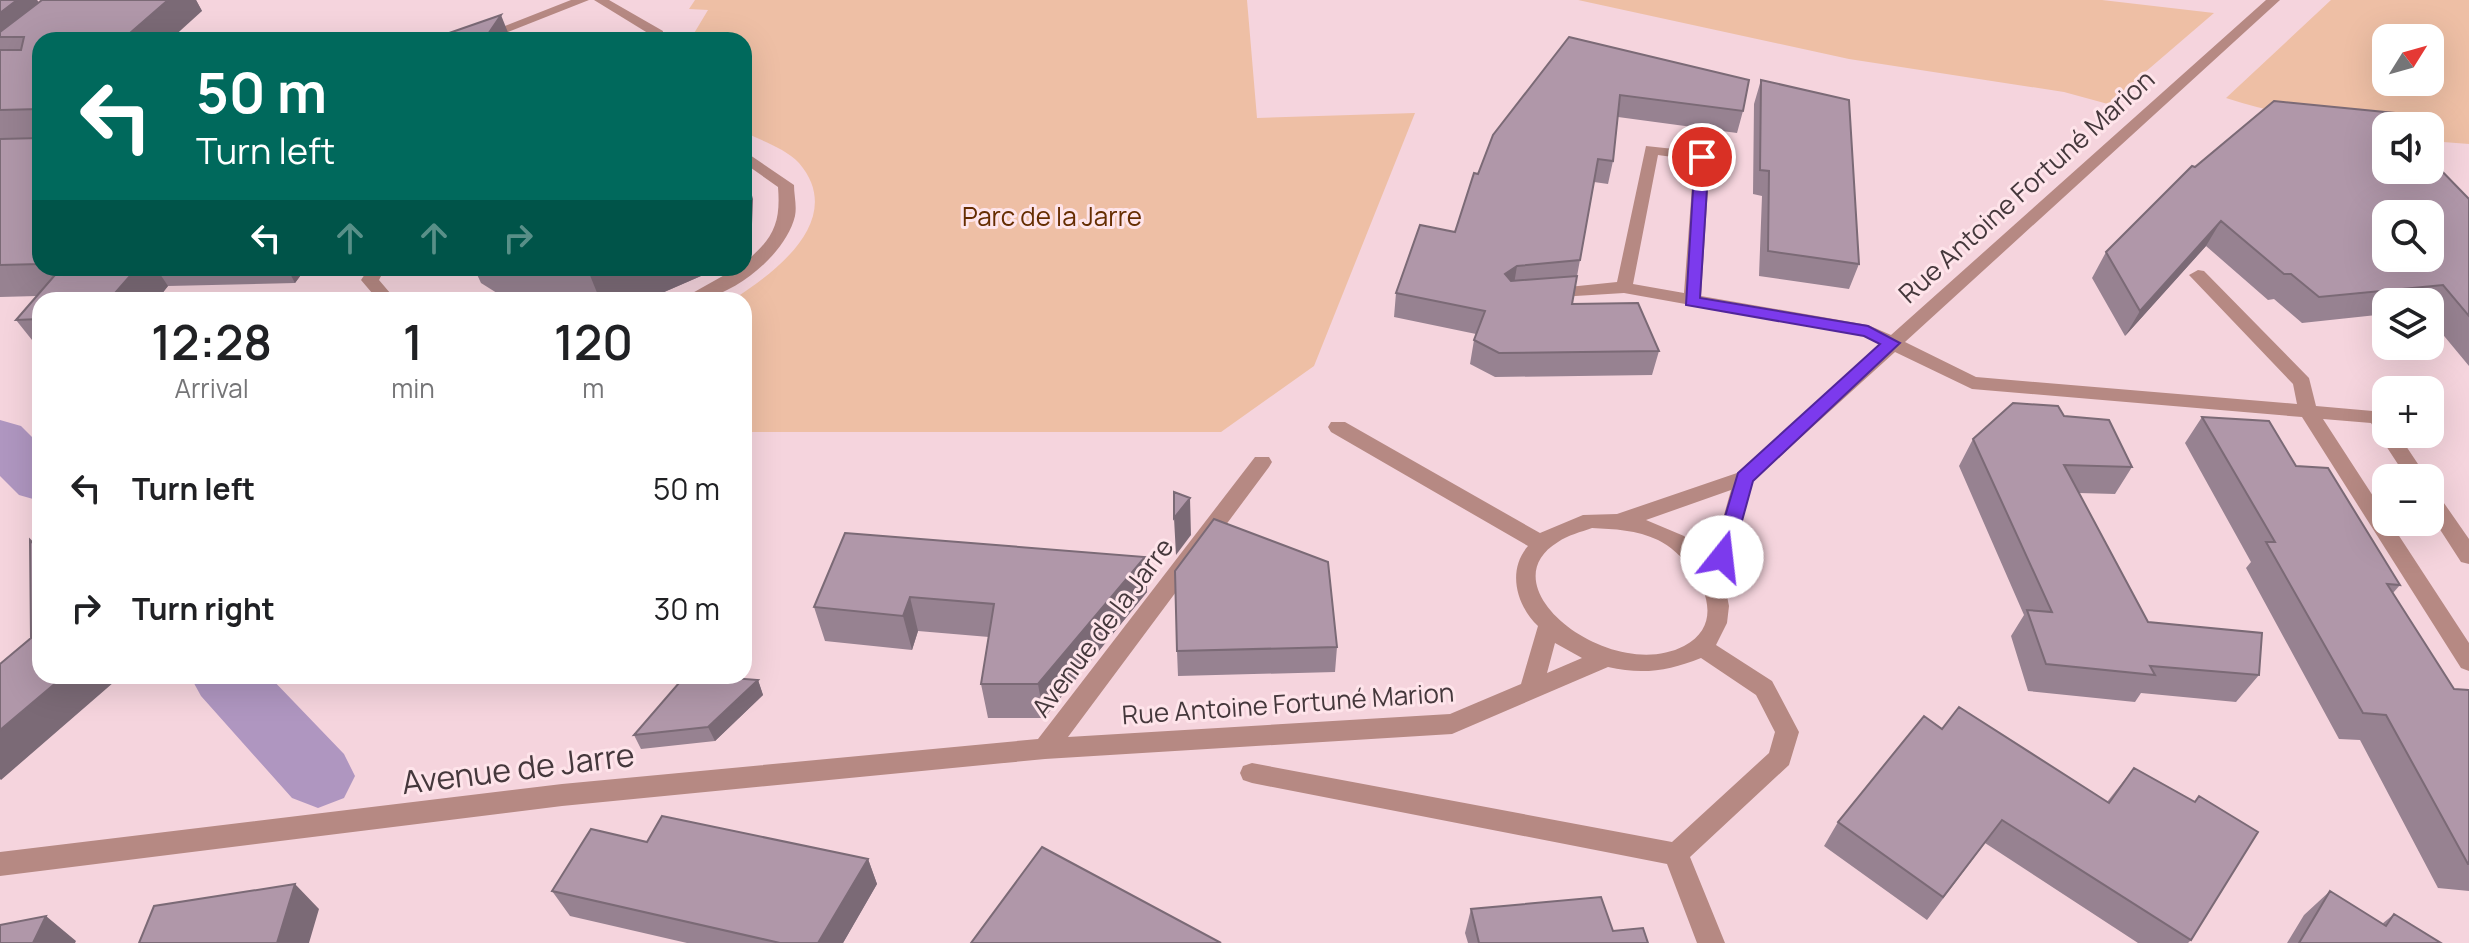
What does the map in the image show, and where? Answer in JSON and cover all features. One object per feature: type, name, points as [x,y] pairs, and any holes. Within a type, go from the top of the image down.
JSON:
[{"type":"street","points":[[497,32],[583,0]]},
{"type":"street","points":[[600,0],[656,32]]},
{"type":"street","name":"Rue Antoine Fortuné Marion","points":[[1620,521],[1744,478],[1891,343],[2098,162],[2274,0]]},
{"type":"street","points":[[1624,288],[1651,149],[1702,157],[1692,302]]},
{"type":"street","points":[[752,162],[786,185],[787,216],[770,246],[752,266]]},
{"type":"street","points":[[2198,275],[2302,382],[2308,411],[2465,651]]},
{"type":"street","points":[[372,276],[370,280],[380,292]]},
{"type":"street","points":[[704,292],[735,276]]},
{"type":"street","points":[[1529,296],[1605,287],[1624,288],[1868,331],[1972,383],[2308,411],[2372,426]]},
{"type":"street","points":[[1338,427],[1538,542]]},
{"type":"street","name":"Avenue de la Jarre","points":[[1045,749],[1262,462]]},
{"type":"street","points":[[1715,584],[1744,478]]},
{"type":"street","points":[[2444,519],[2469,556]]},
{"type":"street","points":[[1590,520],[1620,521],[1650,528],[1678,542],[1701,562],[1715,584],[1720,606],[1715,628],[1701,646],[1674,660],[1640,665],[1603,659],[1574,646],[1548,628],[1528,596],[1526,565],[1538,542],[1562,527],[1590,520]]},
{"type":"street","points":[[1530,692],[1548,628]]},
{"type":"street","points":[[1676,854],[1780,758],[1787,732],[1764,688],[1701,646]]},
{"type":"street","name":"Rue Antoine Fortuné Marion","points":[[1045,749],[1452,724],[1603,659]]},
{"type":"street","name":"Avenue de Jarre","points":[[0,864],[562,795],[1045,749]]},
{"type":"street","points":[[1252,773],[1676,854]]},
{"type":"street","points":[[1676,854],[1711,943]]},
{"type":"green space","name":"Parc de la Jarre","points":[[695,0],[1247,0],[1257,118],[1415,113],[1314,366],[1221,432],[752,432],[752,292],[744,292],[785,260],[800,242],[810,224],[815,204],[812,184],[799,163],[780,149],[752,136],[752,32],[695,32],[708,10],[689,9]]},
{"type":"green space","points":[[1578,0],[2102,0],[2214,13],[2108,104],[2064,92],[1849,59]]},
{"type":"green space","points":[[2331,0],[2469,0],[2469,144],[2444,142],[2444,112],[2372,112],[2372,124],[2327,120],[2251,106],[2226,98]]},
{"type":"building","points":[[0,0],[17,0],[0,13]]},
{"type":"building","points":[[42,0],[168,0],[131,32],[32,32],[32,109],[0,110],[0,50],[21,50],[24,37],[0,37],[0,32]]},
{"type":"building","points":[[501,15],[489,32],[452,32]]},
{"type":"building","points":[[1569,37],[1749,80],[1743,111],[1620,95],[1613,161],[1598,159],[1580,260],[1517,266],[1505,274],[1511,281],[1577,276],[1572,304],[1638,303],[1659,351],[1499,353],[1474,340],[1485,311],[1396,293],[1420,225],[1455,232],[1474,173],[1478,174],[1493,135]]},
{"type":"building","points":[[1761,80],[1849,100],[1859,264],[1768,251],[1769,171],[1760,170]]},
{"type":"building","points":[[2274,101],[2385,112],[2372,112],[2372,184],[2444,184],[2444,173],[2469,199],[2469,316],[2443,285],[2372,288],[2372,292],[2319,297],[2291,274],[2284,274],[2221,221],[2140,311],[2106,252],[2192,166],[2195,167]]},
{"type":"building","points":[[32,138],[32,264],[0,265],[0,139]]},
{"type":"building","points":[[54,276],[130,276],[116,292],[40,292]]},
{"type":"building","points":[[32,302],[32,319],[16,320]]},
{"type":"building","points":[[2013,403],[2058,406],[2064,416],[2109,420],[2132,467],[2064,465],[2148,622],[2262,633],[2259,675],[2150,666],[2155,675],[2046,664],[2027,610],[2052,612],[1973,439]]},
{"type":"building","points":[[2202,417],[2269,421],[2296,466],[2328,468],[2400,585],[2387,584],[2454,689],[2469,690],[2469,864],[2386,715],[2363,713],[2266,542],[2275,542]]},
{"type":"building","points":[[1174,492],[1190,498],[1174,518]]},
{"type":"building","points":[[1214,519],[1328,562],[1337,647],[1177,651],[1175,571]]},
{"type":"building","points":[[845,533],[1145,557],[1038,684],[981,684],[994,604],[910,597],[903,616],[814,607]]},
{"type":"building","points":[[30,540],[32,684],[55,684],[0,730],[0,664],[31,638]]},
{"type":"building","points":[[752,680],[758,680],[708,727],[634,735],[678,684],[752,684]]},
{"type":"building","points":[[1959,707],[2109,803],[2134,768],[2195,802],[2199,796],[2258,832],[2191,940],[2002,820],[1943,897],[1838,822],[1924,716],[1942,729]]},
{"type":"building","points":[[662,816],[868,859],[818,943],[780,943],[552,891],[591,829],[647,842]]},
{"type":"building","points":[[1042,847],[1221,943],[971,943]]},
{"type":"building","points":[[295,884],[277,943],[139,943],[154,906]]},
{"type":"building","points":[[2330,891],[2386,926],[2394,914],[2441,943],[2299,943]]},
{"type":"building","points":[[1601,897],[1613,931],[1643,928],[1648,943],[1479,943],[1471,909]]},
{"type":"building","points":[[46,916],[33,943],[0,943],[0,925]]},
{"type":"waterway","points":[[0,440],[32,472]]},
{"type":"waterway","points":[[232,684],[318,776]]},
{"type":"route","points":[[1702,157],[1692,302],[1868,331],[1891,343],[1744,478],[1722,557]]}]
